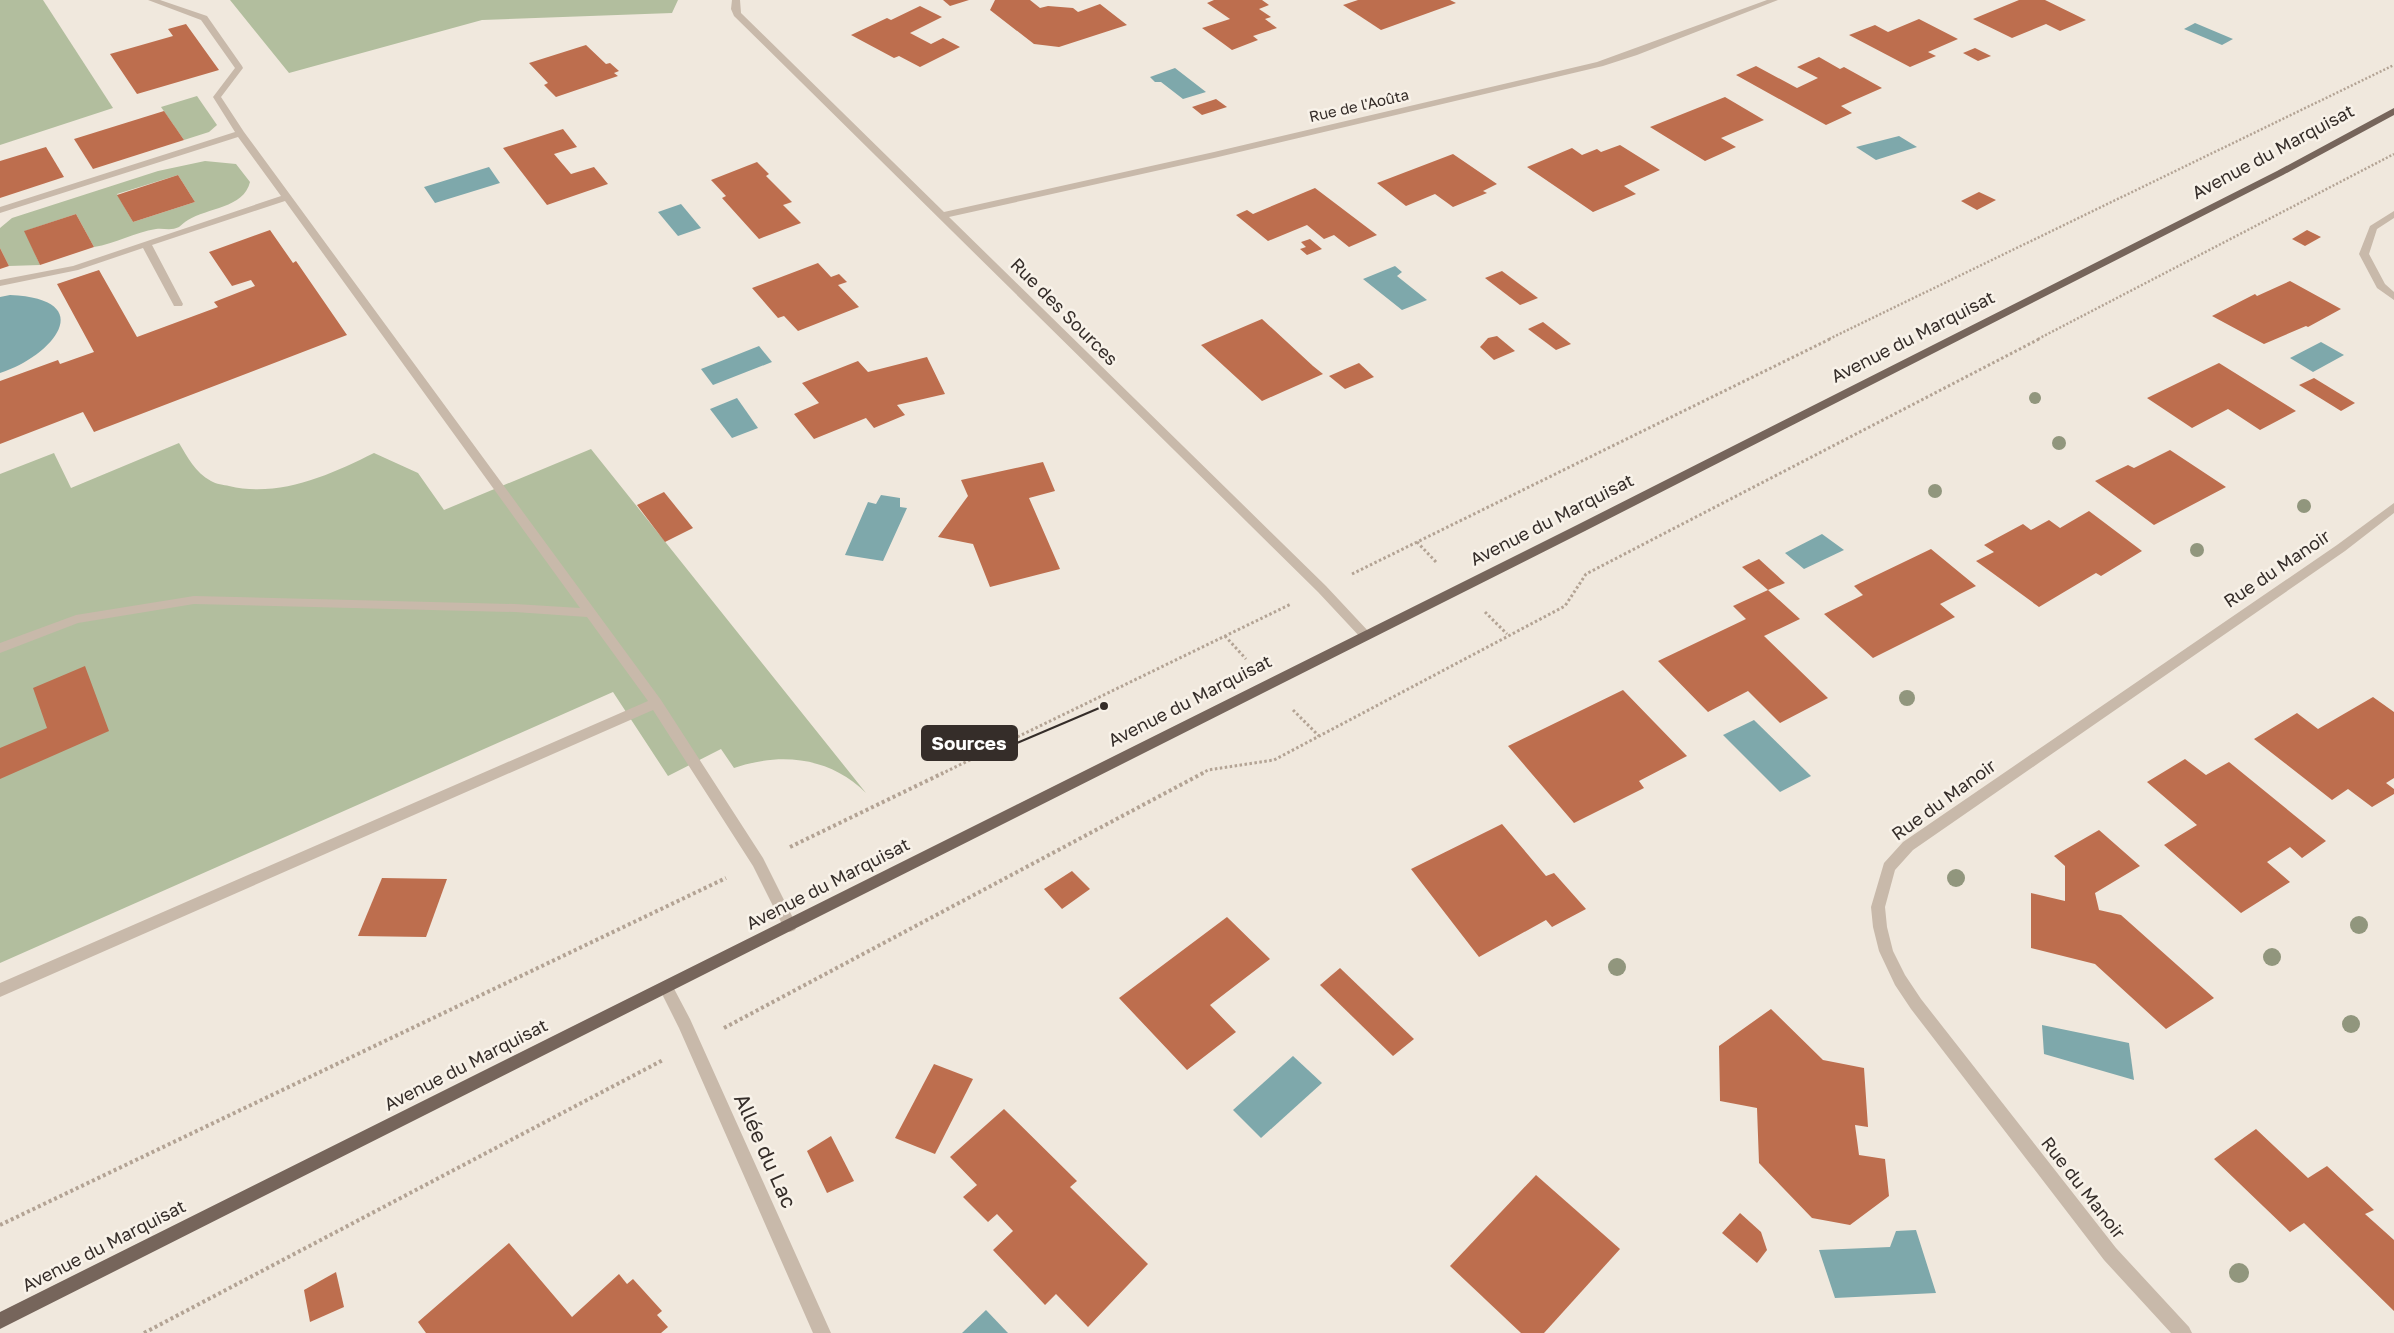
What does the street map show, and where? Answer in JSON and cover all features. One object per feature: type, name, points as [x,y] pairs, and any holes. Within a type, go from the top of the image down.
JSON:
[{"type":"main road","name":"Avenue du Marquisat","points":[[0,1321],[1581,528],[2280,173],[2394,111]]},
{"type":"street","points":[[152,0],[204,18],[239,68],[217,97],[240,133],[656,703],[758,862],[790,926]]},
{"type":"street","name":"Rue des Sources","points":[[736,0],[735,9],[737,14],[1322,589],[1365,635]]},
{"type":"street","name":"Rue de l'Aoûta","points":[[943,215],[1214,155],[1600,64],[1634,54],[1774,0]]},
{"type":"street","points":[[0,210],[240,133]]},
{"type":"street","points":[[0,283],[75,268],[286,197]]},
{"type":"street","points":[[2394,214],[2373,228],[2364,254],[2381,286],[2394,297]]},
{"type":"street","points":[[146,244],[178,304]]},
{"type":"street","name":"Rue du Manoir","points":[[2183,1333],[2110,1254],[1916,1004],[1886,952],[1880,927],[1878,907],[1882,887],[1890,866],[1908,846],[2341,548],[2394,507]]},
{"type":"street","points":[[0,648],[76,619],[194,600],[515,608],[590,613]]},
{"type":"street","points":[[0,990],[656,703]]},
{"type":"street","name":"Allée du Lac","points":[[666,988],[822,1333]]},
{"type":"path","name":"Avenue du Marquisat","points":[[0,1225],[758,862],[1322,589],[2016,247],[2394,65]]},
{"type":"path","points":[[144,1333],[693,1045],[1208,770],[1274,760],[1565,606],[1586,574],[2394,154]]},
{"type":"green space","points":[[0,0],[43,0],[113,108],[0,145]]},
{"type":"green space","points":[[230,0],[678,0],[672,13],[482,20],[289,73]]},
{"type":"green space","points":[[197,96],[217,125],[209,132],[184,140],[161,107]]},
{"type":"green space","points":[[205,161],[236,164],[250,182],[246,191],[233,202],[196,216],[179,227],[148,231],[94,247],[76,214],[25,231],[40,265],[9,266],[0,248],[0,228],[12,218],[158,171]],"holes":[[[178,175],[195,202],[133,222],[117,194]]]},
{"type":"green space","points":[[179,443],[192,464],[205,477],[218,484],[248,489],[285,487],[304,482],[340,469],[374,453],[418,473],[444,510],[591,449],[866,793],[852,781],[837,772],[821,765],[804,761],[787,759],[769,760],[734,768],[721,749],[668,776],[613,692],[0,963],[0,474],[54,453],[71,488]]},
{"type":"water","points":[[2195,23],[2233,39],[2222,45],[2184,29]]},
{"type":"water","points":[[1175,68],[1206,92],[1183,99],[1161,82],[1155,82],[1150,77]]},
{"type":"water","points":[[1899,136],[1917,147],[1876,160],[1856,147]]},
{"type":"water","points":[[489,167],[500,183],[435,203],[424,187]]},
{"type":"water","points":[[681,204],[701,228],[678,236],[658,212]]},
{"type":"water","points":[[1395,266],[1402,272],[1397,276],[1427,300],[1402,310],[1363,279]]},
{"type":"water","points":[[10,295],[38,299],[54,306],[60,317],[59,329],[50,342],[37,354],[19,365],[0,373],[0,297]]},
{"type":"water","points":[[2321,342],[2344,355],[2313,372],[2290,358]]},
{"type":"water","points":[[759,346],[772,362],[713,385],[701,369]]},
{"type":"water","points":[[737,398],[758,428],[732,438],[710,409]]},
{"type":"water","points":[[881,495],[900,498],[900,507],[907,508],[883,561],[845,555],[868,502],[876,504]]},
{"type":"water","points":[[1822,534],[1844,550],[1804,569],[1785,553]]},
{"type":"water","points":[[1754,720],[1811,776],[1780,792],[1723,735]]},
{"type":"water","points":[[2042,1025],[2129,1043],[2134,1080],[2044,1054]]},
{"type":"water","points":[[1293,1056],[1322,1083],[1261,1138],[1233,1110]]},
{"type":"water","points":[[1916,1230],[1936,1293],[1835,1298],[1819,1250],[1890,1247],[1896,1231]]},
{"type":"water","points":[[986,1310],[1008,1333],[962,1333]]},
{"type":"building","points":[[943,0],[969,0],[950,6]]},
{"type":"building","points":[[995,0],[1030,0],[1040,8],[1048,6],[1073,8],[1078,12],[1100,4],[1127,25],[1059,47],[1034,44],[990,10]]},
{"type":"building","points":[[1214,0],[1262,0],[1269,5],[1259,9],[1271,17],[1265,19],[1277,28],[1253,36],[1258,40],[1232,50],[1202,28],[1230,19],[1207,3]]},
{"type":"building","points":[[1358,0],[1450,0],[1456,3],[1381,30],[1343,5]]},
{"type":"building","points":[[2019,0],[2045,0],[2086,20],[2060,31],[2046,24],[2012,38],[1973,19]]},
{"type":"building","points":[[920,6],[942,17],[910,33],[931,44],[943,38],[960,47],[920,67],[899,56],[894,58],[851,35],[887,18],[891,20]]},
{"type":"building","points":[[1919,19],[1958,39],[1928,52],[1936,56],[1910,67],[1849,35],[1875,25],[1888,32]]},
{"type":"building","points":[[186,24],[219,70],[137,94],[110,54],[173,36],[168,29]]},
{"type":"building","points":[[586,45],[606,64],[610,63],[619,71],[614,73],[618,76],[556,97],[544,85],[548,83],[529,63]]},
{"type":"building","points":[[1975,48],[1991,56],[1978,61],[1963,53]]},
{"type":"building","points":[[1819,57],[1840,69],[1844,67],[1882,88],[1841,106],[1852,113],[1826,125],[1736,75],[1756,66],[1797,88],[1818,78],[1797,67]]},
{"type":"building","points":[[1725,97],[1764,120],[1721,138],[1736,147],[1705,161],[1650,127]]},
{"type":"building","points":[[1216,99],[1227,107],[1202,115],[1192,107]]},
{"type":"building","points":[[164,111],[184,140],[93,169],[74,139]]},
{"type":"building","points":[[563,129],[577,147],[554,154],[571,174],[594,167],[608,184],[547,205],[503,148]]},
{"type":"building","points":[[1620,145],[1660,170],[1624,186],[1636,194],[1593,212],[1527,167],[1572,148],[1582,155],[1597,149],[1601,152]]},
{"type":"building","points":[[46,147],[64,177],[0,198],[0,161]]},
{"type":"building","points":[[1453,154],[1497,184],[1483,191],[1487,193],[1453,207],[1435,194],[1406,206],[1377,183]]},
{"type":"building","points":[[757,162],[769,174],[766,176],[792,202],[783,205],[801,223],[759,239],[722,198],[726,196],[711,180]]},
{"type":"building","points":[[178,175],[195,202],[133,222],[117,195]]},
{"type":"building","points":[[1315,188],[1377,235],[1349,247],[1334,235],[1324,239],[1307,225],[1268,241],[1236,215],[1247,210],[1253,214]]},
{"type":"building","points":[[1979,192],[1996,200],[1977,210],[1961,201]]},
{"type":"building","points":[[76,214],[94,247],[40,265],[24,231]]},
{"type":"building","points":[[270,230],[293,263],[296,261],[347,335],[94,432],[83,412],[0,444],[0,381],[58,360],[60,364],[94,352],[57,284],[99,270],[137,337],[218,307],[214,302],[255,286],[251,280],[232,286],[209,252]]},
{"type":"building","points":[[2307,230],[2321,237],[2305,246],[2292,239]]},
{"type":"building","points":[[1310,239],[1322,249],[1307,255],[1300,249],[1306,247],[1301,242]]},
{"type":"building","points":[[0,248],[9,266],[0,269]]},
{"type":"building","points":[[818,263],[831,277],[839,274],[847,282],[838,285],[859,307],[798,331],[784,316],[778,318],[752,288]]},
{"type":"building","points":[[1502,271],[1538,298],[1520,305],[1485,278]]},
{"type":"building","points":[[2290,281],[2341,309],[2308,327],[2306,326],[2264,344],[2212,316],[2255,294],[2257,296]]},
{"type":"building","points":[[1262,319],[1323,374],[1262,401],[1201,345]]},
{"type":"building","points":[[1543,322],[1571,344],[1556,350],[1528,329]]},
{"type":"building","points":[[1497,336],[1515,351],[1494,360],[1480,347],[1488,338]]},
{"type":"building","points":[[927,357],[945,394],[897,405],[905,415],[874,428],[866,418],[814,439],[794,414],[819,403],[802,383],[858,361],[868,372]]},
{"type":"building","points":[[1359,363],[1374,377],[1345,389],[1329,376]]},
{"type":"building","points":[[2219,363],[2296,411],[2260,430],[2228,409],[2192,428],[2147,398]]},
{"type":"building","points":[[2314,378],[2355,403],[2341,411],[2299,385]]},
{"type":"building","points":[[2170,450],[2226,487],[2154,525],[2095,481],[2128,465],[2134,468]]},
{"type":"building","points":[[1043,462],[1055,491],[1029,498],[1060,569],[990,587],[973,544],[938,537],[968,496],[961,480]]},
{"type":"building","points":[[664,492],[693,528],[665,542],[637,505]]},
{"type":"building","points":[[2089,511],[2142,551],[2101,576],[2096,573],[2039,607],[1976,561],[1994,552],[1984,545],[2023,524],[2031,530],[2049,520],[2060,528]]},
{"type":"building","points":[[1931,549],[1976,586],[1940,604],[1955,617],[1873,658],[1824,614],[1863,595],[1854,586]]},
{"type":"building","points":[[1759,559],[1785,583],[1768,590],[1742,567]]},
{"type":"building","points":[[1768,590],[1800,619],[1764,636],[1828,698],[1780,723],[1748,691],[1708,712],[1658,661],[1746,619],[1733,606]]},
{"type":"building","points":[[85,666],[109,731],[0,779],[0,748],[47,728],[33,688]]},
{"type":"building","points":[[1623,690],[1687,756],[1639,781],[1644,788],[1574,823],[1508,746]]},
{"type":"building","points":[[2373,697],[2394,712],[2394,778],[2386,783],[2394,789],[2394,794],[2372,807],[2348,789],[2332,800],[2254,739],[2297,713],[2318,729]]},
{"type":"building","points":[[2185,759],[2206,775],[2229,762],[2326,841],[2302,858],[2290,847],[2267,862],[2290,882],[2241,913],[2164,845],[2197,825],[2147,782]]},
{"type":"building","points":[[1502,824],[1546,876],[1554,873],[1586,909],[1552,927],[1546,920],[1479,957],[1411,869]]},
{"type":"building","points":[[2099,830],[2140,866],[2095,893],[2099,910],[2121,915],[2214,998],[2166,1029],[2095,964],[2031,948],[2031,893],[2065,901],[2065,866],[2054,856]]},
{"type":"building","points":[[1072,871],[1090,889],[1062,909],[1044,889]]},
{"type":"building","points":[[382,878],[447,879],[426,937],[358,936]]},
{"type":"building","points":[[1227,917],[1270,959],[1210,1005],[1236,1032],[1187,1070],[1119,998]]},
{"type":"building","points":[[1340,968],[1414,1039],[1393,1056],[1320,985]]},
{"type":"building","points":[[1771,1009],[1823,1060],[1864,1068],[1868,1127],[1855,1125],[1859,1155],[1885,1159],[1889,1196],[1850,1225],[1812,1218],[1759,1163],[1757,1108],[1720,1101],[1719,1046]]},
{"type":"building","points":[[934,1064],[973,1079],[935,1154],[895,1138]]},
{"type":"building","points":[[1004,1109],[1077,1181],[1070,1187],[1148,1264],[1088,1327],[1056,1294],[1045,1305],[993,1250],[1013,1231],[997,1214],[988,1222],[963,1197],[977,1185],[950,1157]]},
{"type":"building","points":[[2256,1129],[2308,1178],[2327,1166],[2374,1210],[2365,1214],[2394,1240],[2394,1311],[2304,1223],[2290,1232],[2214,1159]]},
{"type":"building","points":[[831,1136],[854,1181],[827,1193],[807,1151]]},
{"type":"building","points":[[1536,1175],[1620,1249],[1544,1333],[1521,1333],[1450,1266]]},
{"type":"building","points":[[1740,1213],[1761,1232],[1767,1250],[1757,1263],[1722,1233]]},
{"type":"building","points":[[509,1243],[572,1317],[619,1274],[627,1284],[633,1279],[662,1311],[657,1315],[668,1327],[661,1333],[426,1333],[418,1322]]},
{"type":"building","points":[[336,1272],[344,1307],[310,1322],[304,1290]]},
{"type":"place","name":"Sources","points":[[1104,706]]}]
